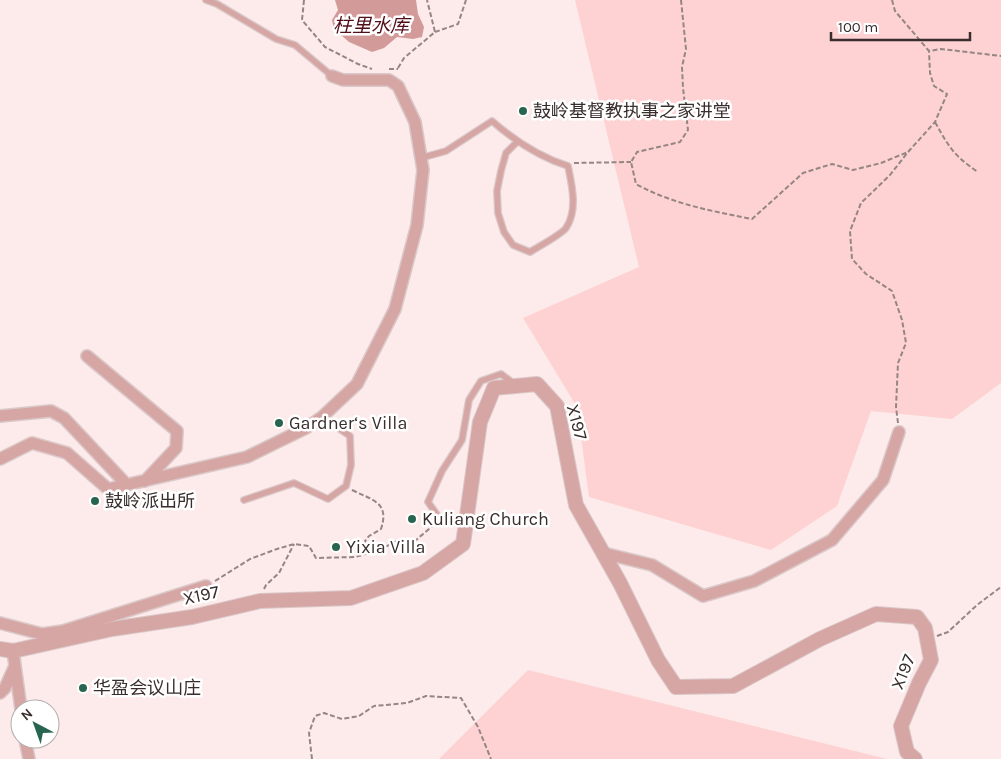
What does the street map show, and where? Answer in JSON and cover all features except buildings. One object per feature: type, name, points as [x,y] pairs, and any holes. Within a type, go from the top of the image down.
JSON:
[{"type":"street","points":[[0,459],[32,443],[67,453],[108,489],[247,457],[322,418],[357,384],[396,309],[417,225],[423,170],[415,122],[398,86],[388,80],[343,80],[332,76]]},
{"type":"street","points":[[87,356],[177,431],[176,448],[145,481]]},
{"type":"street","name":"X197","points":[[7,650],[41,645],[112,629],[192,617],[260,601],[352,598],[423,573],[463,544],[480,422],[494,388],[537,384],[556,406],[576,505],[620,583],[658,660],[676,687],[733,686],[820,639],[876,614],[917,617],[928,639],[931,660],[918,683],[901,726],[907,752],[915,759]]},
{"type":"street","points":[[0,416],[51,411],[64,418],[127,485]]},
{"type":"street","points":[[603,553],[652,565],[703,596],[754,581],[832,540],[883,480],[899,432]]},
{"type":"street","points":[[0,623],[42,634],[63,631],[206,586]]},
{"type":"street","points":[[41,645],[63,631]]},
{"type":"street","points":[[7,650],[15,666],[19,699]]},
{"type":"street","points":[[0,693],[5,688],[15,666]]},
{"type":"lane","points":[[206,0],[217,4],[276,38],[296,45],[332,76]]},
{"type":"lane","points":[[421,158],[446,151],[492,122],[517,142],[558,163],[568,166],[573,210],[566,229],[530,252],[513,245],[504,232],[498,213],[496,191],[506,153],[517,142]]},
{"type":"lane","points":[[440,519],[428,502],[442,471],[462,440],[469,400],[481,380],[501,374],[517,386]]},
{"type":"lane","points":[[244,500],[294,483],[328,498],[346,486],[351,464],[350,436],[322,418]]},
{"type":"path","points":[[304,0],[302,20],[325,47],[374,70]]},
{"type":"path","points":[[427,0],[435,32]]},
{"type":"path","points":[[394,84],[398,69],[404,58],[435,32],[458,24],[466,0]]},
{"type":"path","points":[[681,0],[686,49],[682,67],[683,88],[688,130],[680,142],[637,152],[631,162],[636,184],[651,192],[679,202],[752,219],[803,173],[832,164],[853,170],[882,163],[908,152]]},
{"type":"path","points":[[892,0],[896,11],[929,50],[930,73],[934,86],[947,94],[935,122],[890,175],[861,203],[850,231],[852,259],[866,274],[892,291],[902,320],[906,343],[898,363],[896,407],[899,432]]},
{"type":"path","points":[[929,50],[941,49],[1001,56]]},
{"type":"path","points":[[382,70],[398,69]]},
{"type":"path","points":[[935,122],[948,147],[961,161],[978,172]]},
{"type":"path","points":[[568,166],[575,162],[631,162]]},
{"type":"path","points":[[346,486],[378,503],[384,509],[384,520],[381,529],[369,536],[366,541],[368,553]]},
{"type":"path","points":[[206,586],[250,559],[294,544],[309,546],[316,558],[355,557],[397,541],[416,540],[440,519]]},
{"type":"path","points":[[260,601],[266,585],[279,574],[294,544]]},
{"type":"path","points":[[928,639],[948,632],[977,605],[1001,587]]},
{"type":"path","points":[[312,759],[309,734],[315,716],[324,713],[342,718],[358,716],[374,706],[407,703],[426,696],[461,698],[478,727],[490,759]]},
{"type":"shaded area","points":[[575,0],[1001,0],[1001,383],[952,419],[871,411],[837,506],[771,550],[589,497],[577,407],[523,318],[639,267]]},
{"type":"shaded area","points":[[528,670],[887,759],[439,759]]},
{"type":"water","name":"柱里水库","points":[[335,0],[416,0],[418,14],[424,27],[422,37],[413,39],[397,37],[384,48],[372,52],[349,42],[334,29],[332,20],[338,10]]},
{"type":"place","name":"鼓岭基督教执事之家讲堂","points":[[523,111]]},
{"type":"place","name":"Gardner‘s Villa","points":[[279,423]]},
{"type":"place","name":"鼓岭派出所","points":[[95,501]]},
{"type":"place","name":"Kuliang Church","points":[[412,519]]},
{"type":"place","name":"Yixia Villa","points":[[336,547]]},
{"type":"place","name":"华盈会议山庄","points":[[83,688]]}]
